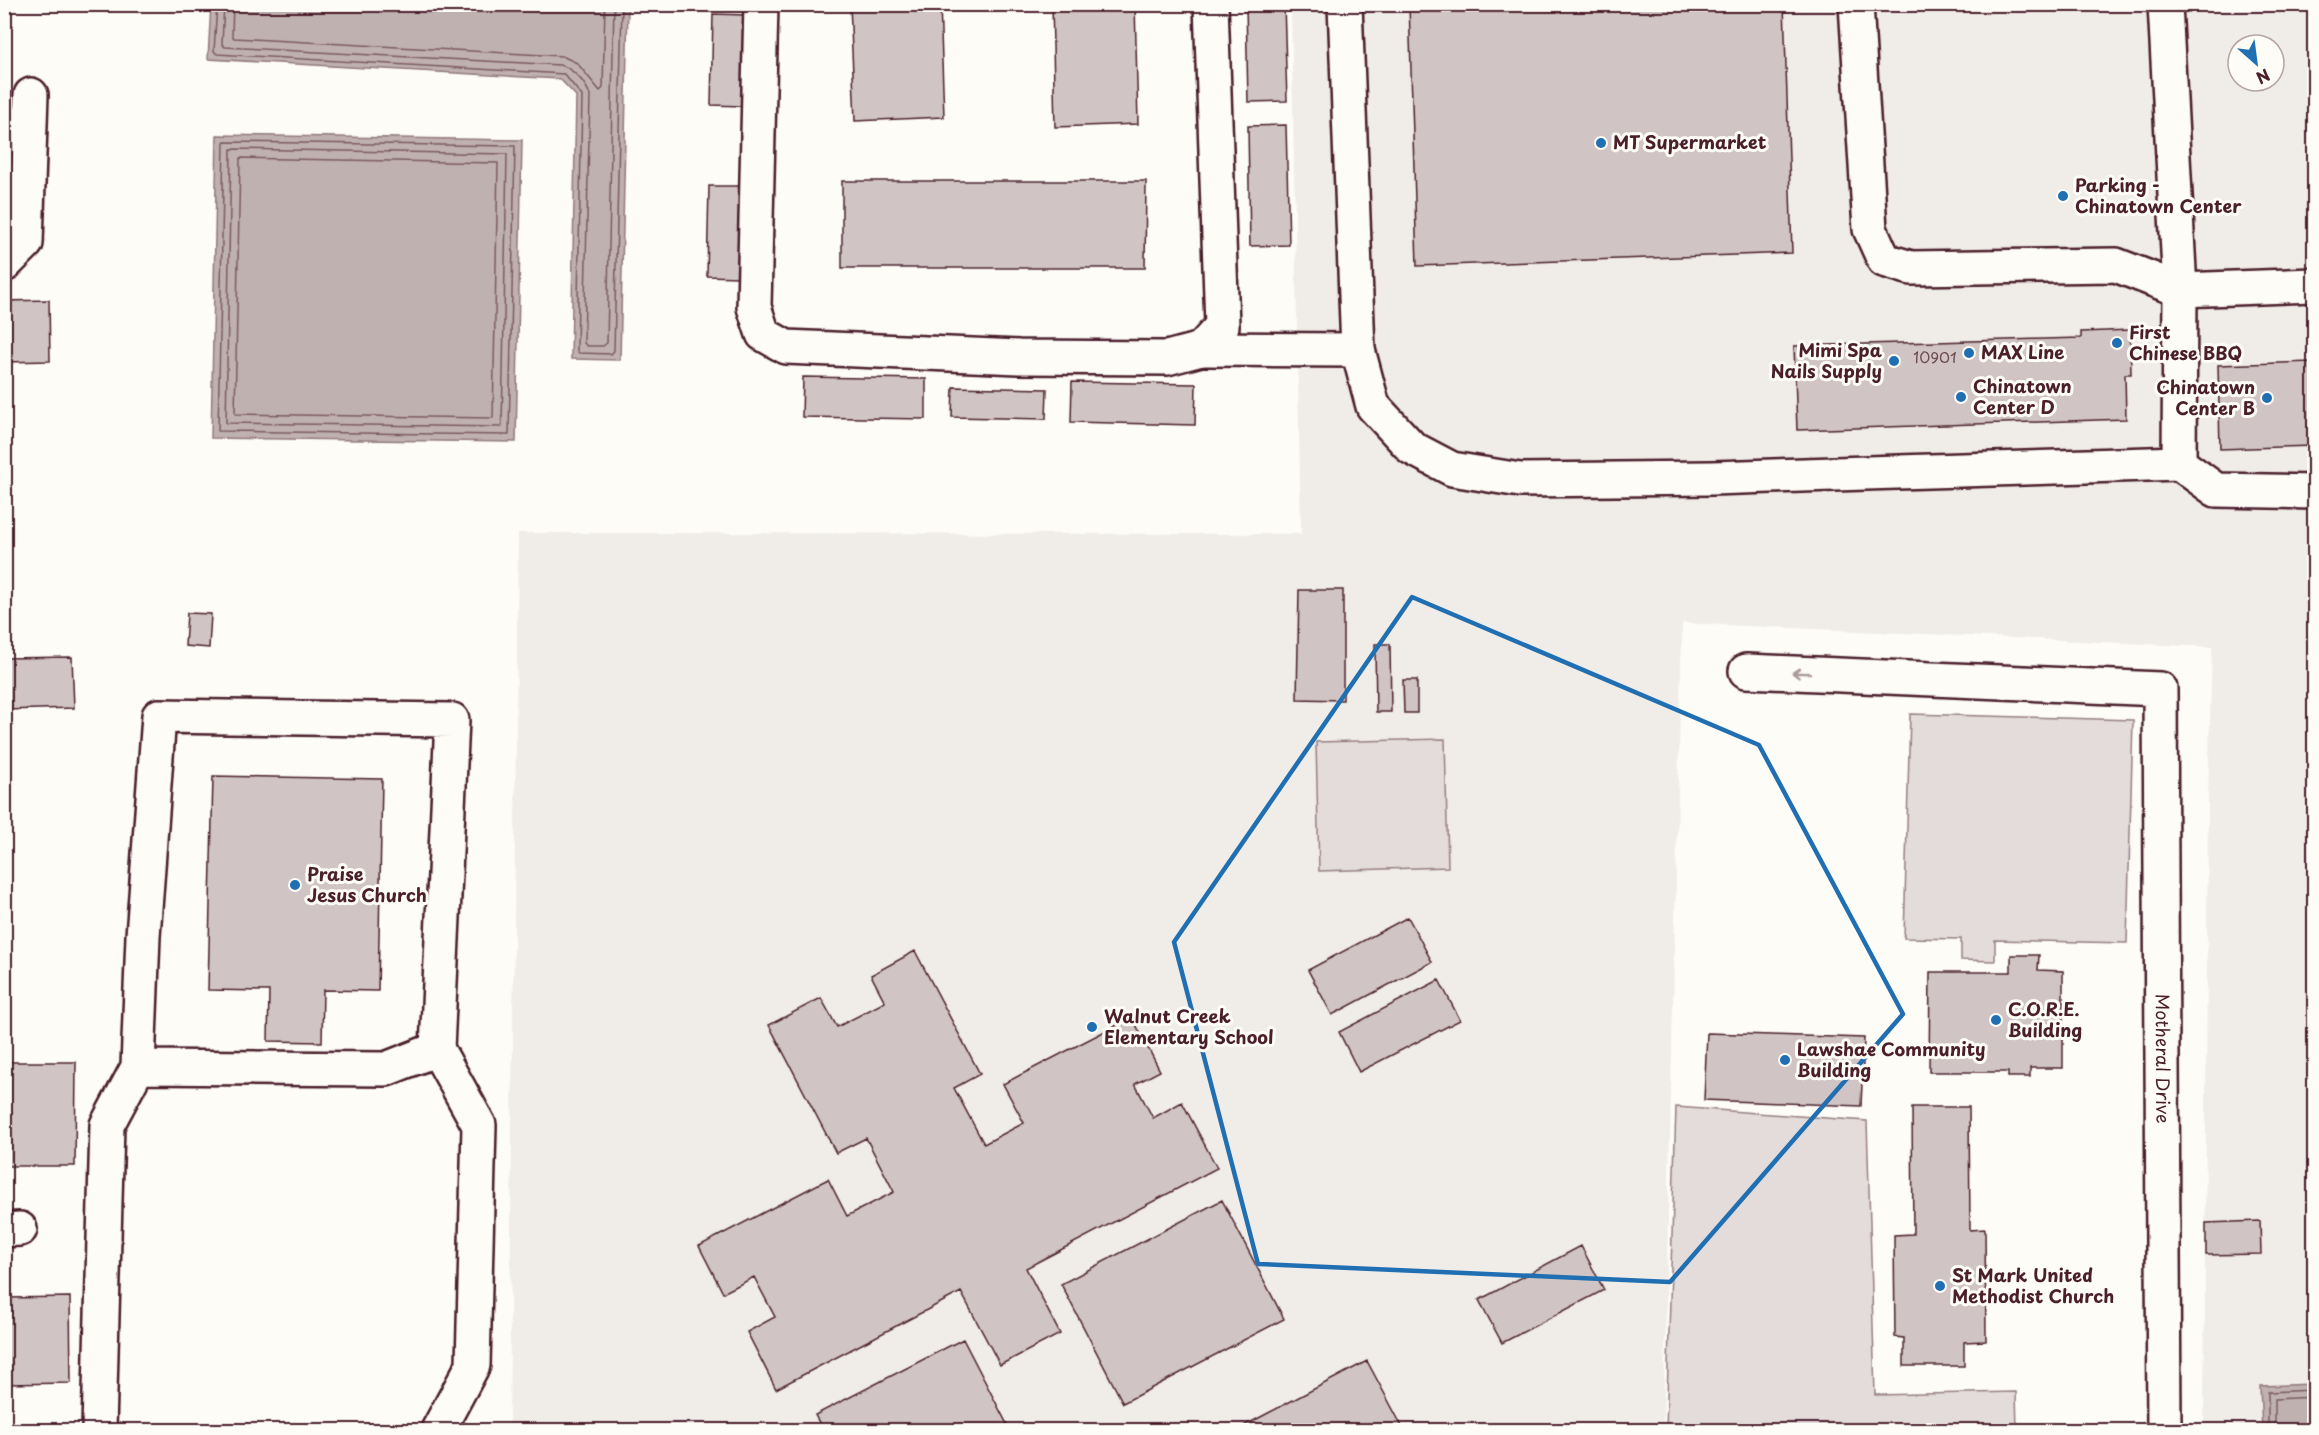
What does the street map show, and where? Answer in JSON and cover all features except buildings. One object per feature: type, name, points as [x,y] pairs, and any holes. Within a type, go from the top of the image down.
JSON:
[{"type":"street","points":[[761,4],[754,307],[763,334],[786,347],[1019,357],[1167,358],[1201,349],[1358,350]]},
{"type":"street","points":[[1201,349],[1222,326],[1211,4]]},
{"type":"street","points":[[1346,4],[1358,350],[1373,406],[1412,448],[1452,469],[1520,480],[1712,478],[2179,463],[2216,490],[2314,492]]},
{"type":"street","points":[[1856,4],[1870,229],[1884,260],[1911,268],[2116,265],[2180,290],[2314,285]]},
{"type":"street","points":[[2165,4],[2180,290],[2179,463]]},
{"type":"street","points":[[4,266],[26,243],[31,95]]},
{"type":"street","name":"Motheral Drive","points":[[1746,671],[2160,689],[2164,1431]]},
{"type":"street","points":[[99,1431],[107,1125],[138,1067],[143,936],[159,716],[452,720],[437,1048],[479,1125],[473,1365],[438,1431]]},
{"type":"street","points":[[138,1067],[386,1069],[437,1048]]},
{"type":"highlighted area","points":[[1412,597],[1759,745],[1903,1014],[1670,1282],[1258,1264],[1174,942]]},
{"type":"shaded area","name":"Walnut Creek Elementary School","points":[[1291,5],[2314,5],[2314,1430],[2204,1430],[2208,798],[2212,647],[1682,623],[1663,1430],[509,1430],[518,533],[1301,534]]},
{"type":"shaded area","points":[[1910,714],[2133,720],[2127,943],[1995,940],[1995,961],[1961,960],[1961,939],[1904,938]]},
{"type":"shaded area","points":[[1445,739],[1448,867],[1319,871],[1316,742]]},
{"type":"shaded area","points":[[1676,1107],[1867,1121],[1875,1395],[2016,1392],[2017,1430],[1666,1430]]},
{"type":"water","points":[[211,5],[628,5],[620,360],[571,359],[576,96],[560,79],[208,59]]},
{"type":"water","points":[[217,135],[522,140],[516,442],[211,438]]},
{"type":"water","points":[[2314,1384],[2314,1430],[2262,1430],[2260,1386]]},
{"type":"place","name":"MT Supermarket","points":[[1601,143]]},
{"type":"place","name":"Parking - Chinatown Center","points":[[2063,196]]},
{"type":"place","name":"First Chinese BBQ","points":[[2117,343]]},
{"type":"place","name":"MAX Line","points":[[1969,353]]},
{"type":"place","name":"Mimi Spa Nails Supply","points":[[1894,361]]},
{"type":"place","name":"Chinatown Center D","points":[[1961,397]]},
{"type":"place","name":"Chinatown Center B","points":[[2267,398]]},
{"type":"place","name":"Praise Jesus Church","points":[[295,885]]},
{"type":"place","name":"C.O.R.E. Building","points":[[1996,1020]]},
{"type":"place","name":"Walnut Creek Elementary School","points":[[1092,1027]]},
{"type":"place","name":"Lawshae Community Building","points":[[1785,1060]]},
{"type":"place","name":"St Mark United Methodist Church","points":[[1940,1286]]}]
